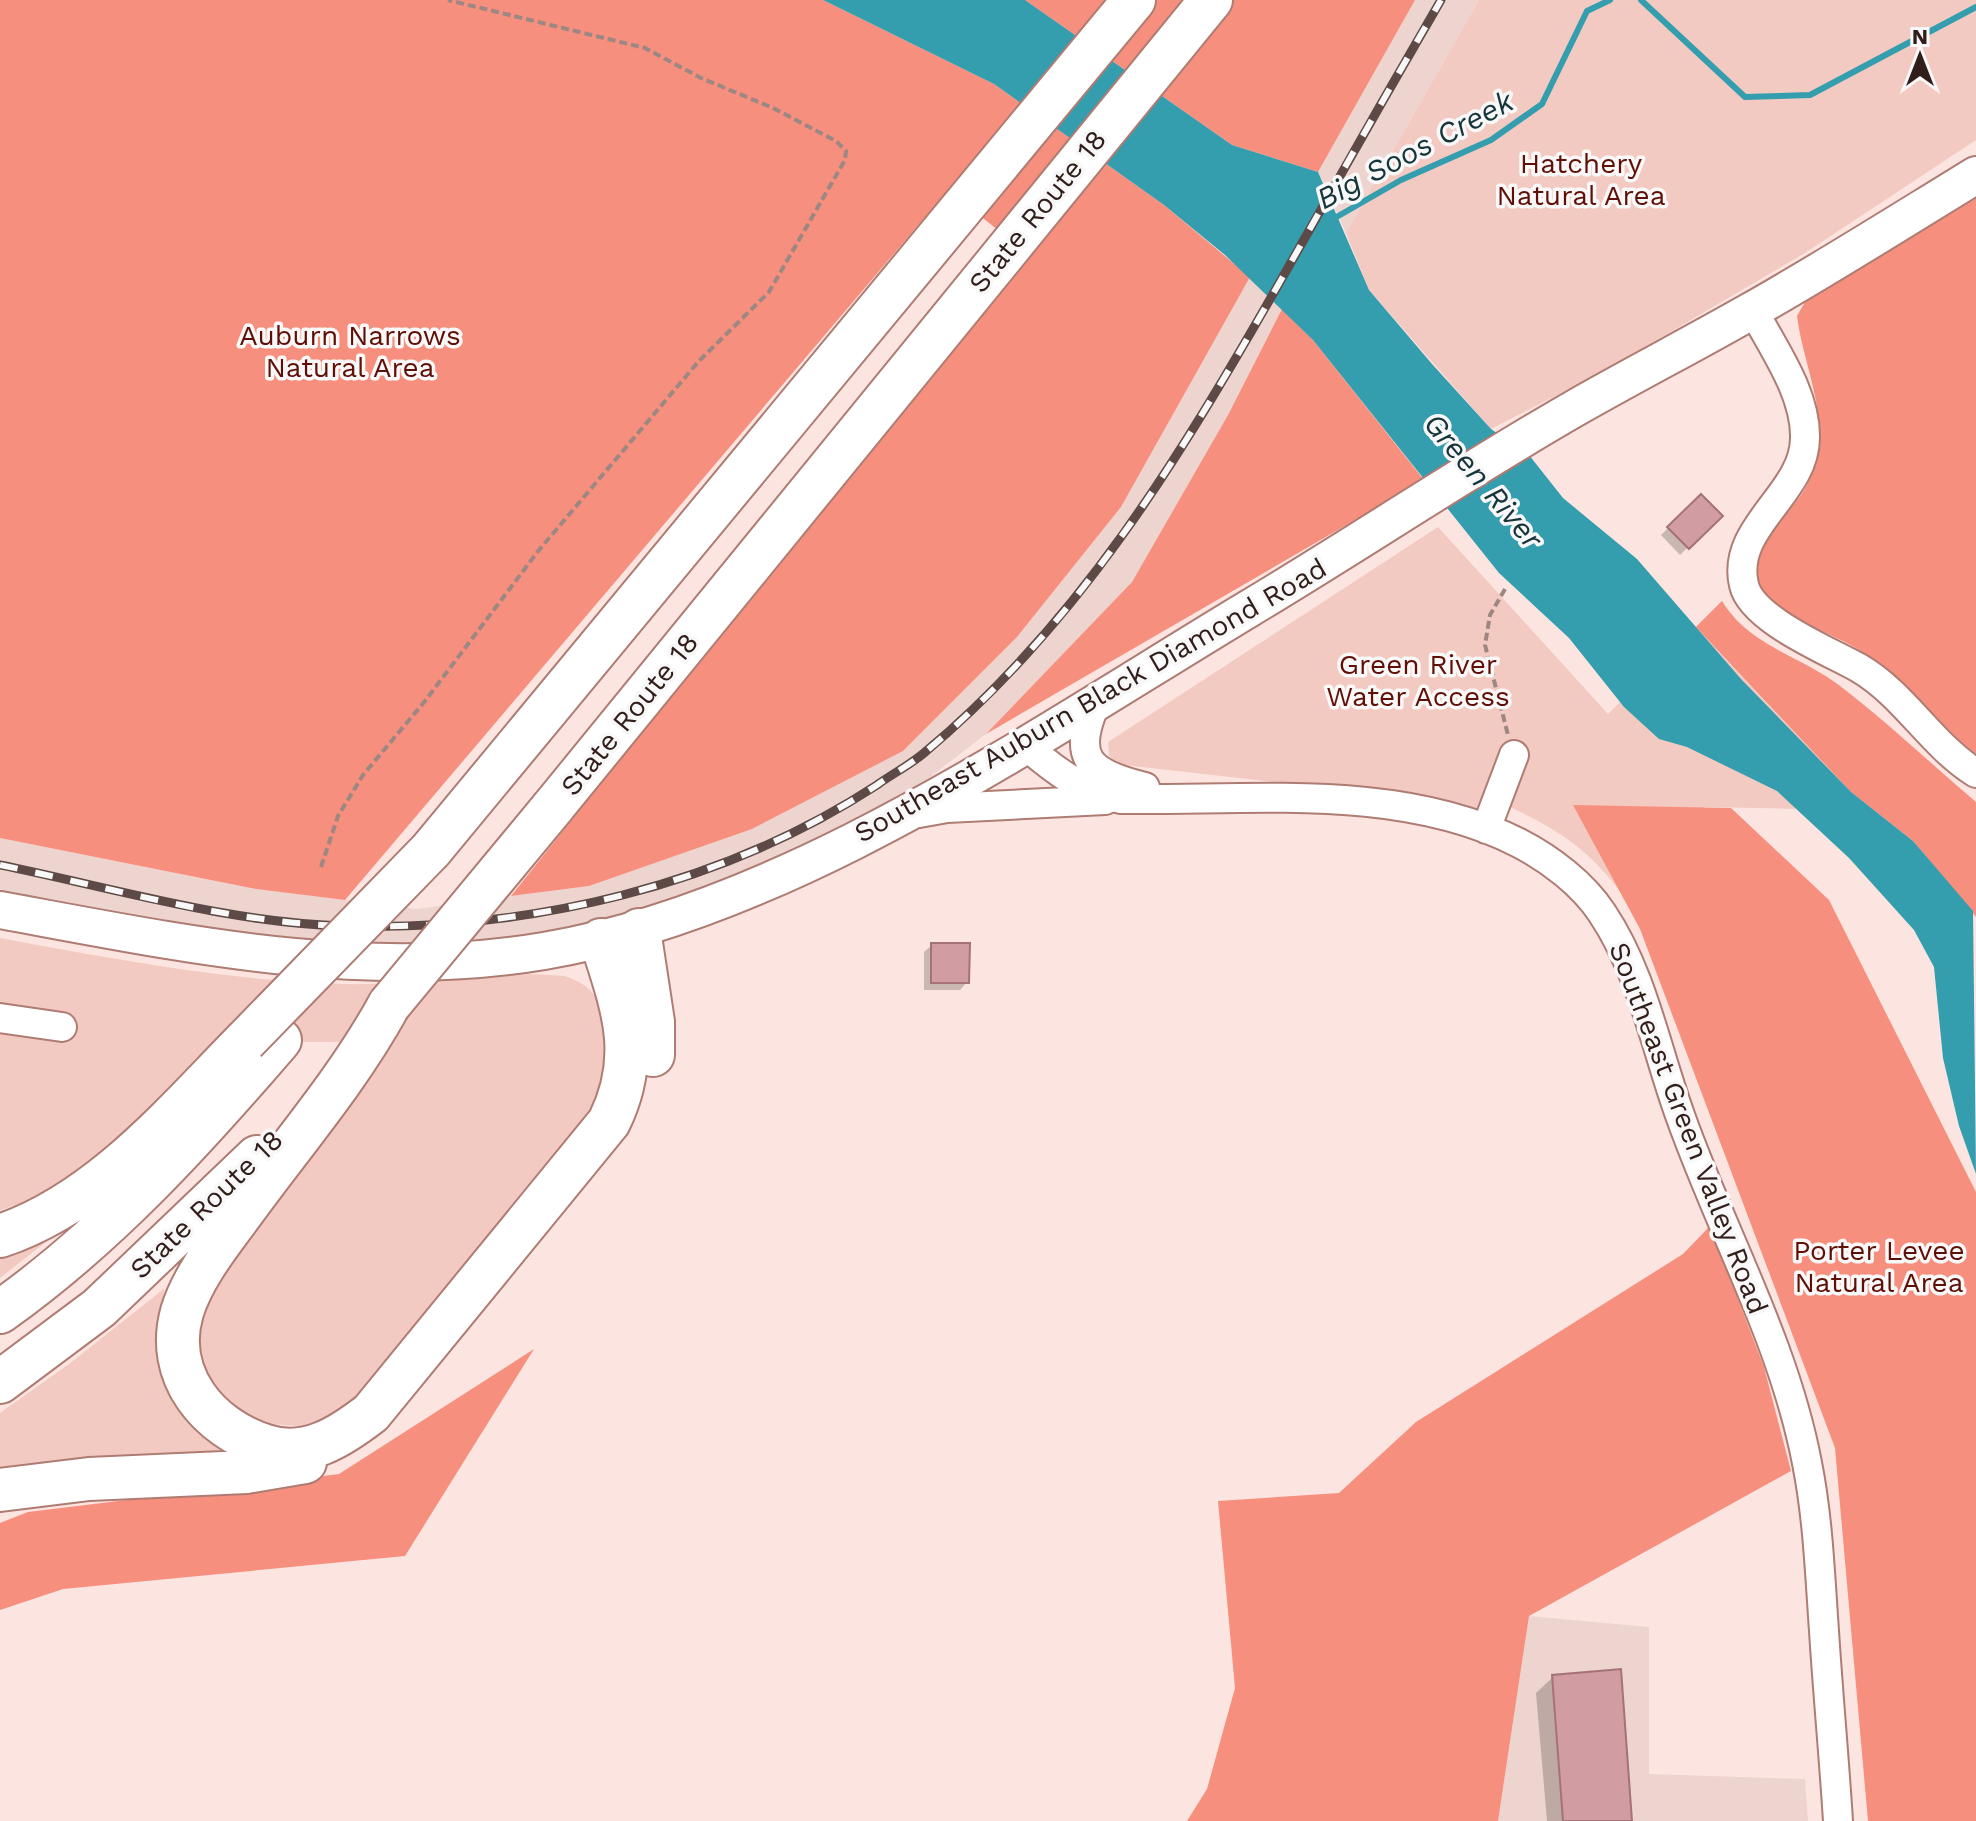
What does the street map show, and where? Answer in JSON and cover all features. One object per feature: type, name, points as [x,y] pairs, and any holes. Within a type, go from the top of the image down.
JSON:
[{"type":"highway","points":[[0,1236],[59,1208],[129,1155],[262,1040],[464,811],[1134,0]]},
{"type":"highway","name":"State Route 18","points":[[0,1382],[99,1308],[157,1256],[352,1058],[389,1005],[1211,0]]},
{"type":"highway","points":[[352,1058],[206,1264],[182,1313],[180,1366],[198,1401],[227,1428],[276,1449],[322,1445],[371,1413],[609,1122],[620,1101],[629,1058],[620,935]]},
{"type":"highway","points":[[0,1490],[47,1482],[246,1472],[296,1464],[356,1441],[379,1423],[625,1140],[640,1113],[649,1089],[654,1047],[620,935]]},
{"type":"highway","name":"State Route 18","points":[[0,1312],[137,1196],[180,1154],[262,1040]]},
{"type":"main road","name":"Southeast Auburn Black Diamond Road","points":[[0,910],[205,947],[311,961],[418,964],[539,952],[620,935],[749,889],[899,818],[1383,529],[1574,409],[1753,310],[1976,175]]},
{"type":"street","points":[[1753,310],[1791,383],[1806,438],[1796,470],[1749,542],[1743,564],[1748,596],[1762,613],[1863,671],[1889,690],[1956,761],[1976,773]]},
{"type":"street","points":[[1097,700],[1084,729],[1084,745],[1092,764],[1111,779],[1221,799]]},
{"type":"street","name":"Southeast Green Valley Road","points":[[1024,744],[1074,784],[1095,794],[1121,799],[1361,803],[1446,817],[1486,829],[1551,862],[1599,908],[1631,967],[1682,1120],[1784,1377],[1807,1462],[1815,1517],[1838,1821]]},
{"type":"street","points":[[1486,829],[1514,755]]},
{"type":"street","points":[[899,818],[947,808],[1121,799]]},
{"type":"street","points":[[0,1018],[62,1027]]},
{"type":"path","points":[[321,867],[338,816],[363,775],[425,701],[539,550],[699,361],[769,292],[845,160],[846,151],[836,141],[645,48],[448,0]]},
{"type":"path","points":[[1505,589],[1490,615],[1485,645],[1514,755]]},
{"type":"shaded area","points":[[1415,0],[1479,0],[1346,233],[1318,172]]},
{"type":"shaded area","points":[[1250,277],[1282,309],[1228,415],[1132,582],[986,734],[842,845],[639,930],[420,968],[0,910],[0,838],[256,889],[417,909],[589,886],[752,829],[903,751],[1017,637],[1121,507]]},
{"type":"shaded area","points":[[1529,1616],[1649,1627],[1649,1774],[1805,1779],[1808,1821],[1498,1821]]},
{"type":"green space","name":"Auburn Narrows Natural Area","points":[[0,0],[823,0],[994,84],[1164,205],[1250,277],[1121,507],[1017,637],[903,751],[752,829],[589,886],[511,896],[1025,252],[948,190],[345,900],[256,889],[0,838]]},
{"type":"green space","points":[[1025,0],[1415,0],[1318,172],[1232,145]]},
{"type":"green space","name":"Hatchery Natural Area","points":[[1479,0],[1976,0],[1976,140],[1805,253],[1602,372],[1491,429],[1369,290],[1346,233]]},
{"type":"green space","points":[[1976,196],[1976,754],[1862,652],[1787,613],[1773,602],[1755,575],[1754,564],[1765,540],[1808,483],[1816,460],[1819,439],[1816,399],[1797,316],[1805,302]]},
{"type":"green space","points":[[1282,309],[1313,340],[1424,480],[986,734],[1132,582],[1228,415]]},
{"type":"green space","name":"Green River Water Access","points":[[1438,527],[1608,714],[1722,601],[1746,629],[1840,686],[1976,802],[1899,811],[1704,807],[1976,1821],[1843,1432],[1652,938],[1620,892],[1573,843],[1503,804],[1488,818],[1389,795],[1115,764],[1109,755],[1108,742]]},
{"type":"green space","points":[[1722,601],[1746,629],[1840,686],[1976,802],[1976,917],[1913,841],[1851,792],[1696,627]]},
{"type":"green space","name":"Porter Levee Natural Area","points":[[1573,805],[1731,808],[1829,900],[1976,1192],[1976,1821],[1868,1821],[1835,1448],[1640,929]]},
{"type":"green space","points":[[0,938],[171,968],[301,982],[372,984],[510,975],[564,976],[583,984],[596,997],[603,1013],[606,1051],[595,1108],[356,1400],[330,1418],[299,1426],[267,1424],[237,1411],[214,1389],[199,1363],[198,1303],[391,1042],[218,1042],[119,1140],[92,1162],[33,1198],[0,1210]]},
{"type":"green space","points":[[74,1220],[0,1278],[0,1249]]},
{"type":"green space","points":[[1710,1226],[1764,1367],[1791,1471],[1529,1616],[1498,1821],[1187,1821],[1207,1789],[1235,1688],[1218,1501],[1339,1493],[1416,1422],[1683,1254]]},
{"type":"green space","points":[[165,1288],[156,1326],[160,1365],[238,1452],[0,1473],[0,1413],[69,1364]]},
{"type":"green space","points":[[534,1349],[405,1556],[63,1589],[0,1610],[0,1523],[28,1512],[339,1474]]},
{"type":"water","name":"Green River","points":[[823,0],[1025,0],[1232,145],[1318,172],[1369,290],[1432,364],[1491,429],[1529,455],[1563,498],[1637,559],[1741,679],[1851,792],[1913,841],[1973,911],[1976,1174],[1959,1126],[1943,1058],[1934,967],[1914,930],[1849,858],[1777,791],[1687,747],[1659,739],[1624,707],[1569,638],[1499,573],[1313,340],[1225,255],[1164,205],[994,84]]},
{"type":"building","points":[[1701,494],[1723,516],[1689,549],[1667,527]]},
{"type":"building","points":[[931,943],[970,943],[969,983],[931,983]]},
{"type":"building","points":[[1621,1669],[1632,1821],[1563,1821],[1552,1675]]},
{"type":"waterway","name":"Big Soos Creek","points":[[1333,219],[1401,180],[1491,140],[1542,104],[1587,11],[1610,0]]},
{"type":"waterway","name":"Big Soos Creek","points":[[1641,0],[1745,97],[1810,95],[1976,7]]},
{"type":"railway","points":[[0,865],[171,903],[258,918],[345,926],[414,926],[484,920],[553,910],[622,895],[689,875],[754,850],[817,820],[877,785],[919,757],[980,702],[1080,592],[1124,533],[1205,409],[1441,0]]}]
